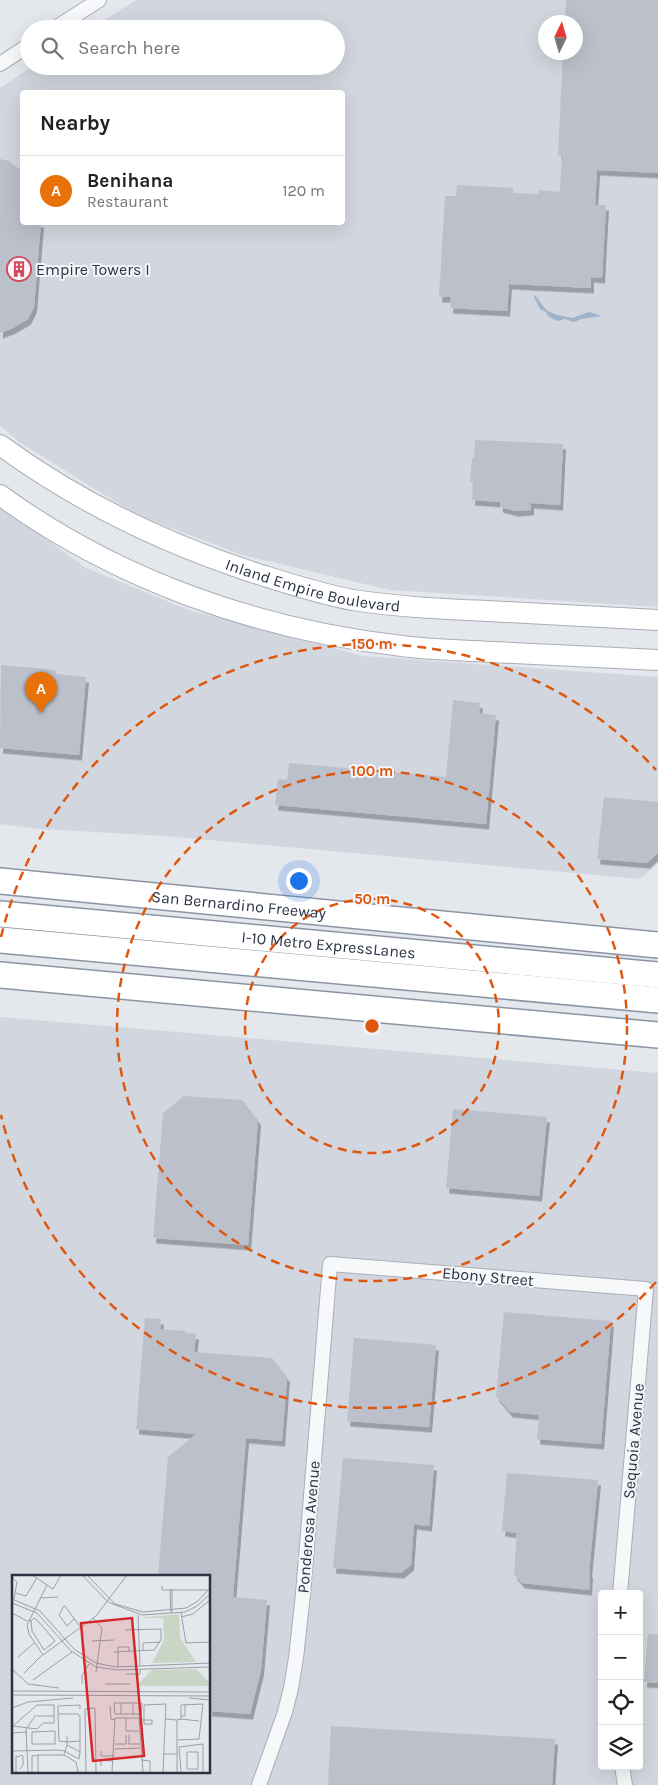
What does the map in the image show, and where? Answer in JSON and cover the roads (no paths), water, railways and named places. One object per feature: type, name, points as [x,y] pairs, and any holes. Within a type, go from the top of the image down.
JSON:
[{"type":"highway","name":"San Bernardino Freeway","points":[[0,881],[658,945]]},
{"type":"highway","name":"I-10 Metro ExpressLanes","points":[[0,914],[658,975]]},
{"type":"highway","name":"I-10 Metro ExpressLanes","points":[[0,940],[658,1000]]},
{"type":"highway","points":[[0,975],[658,1035]]},
{"type":"main road","name":"Inland Empire Boulevard","points":[[0,445],[31,468],[85,500],[154,535],[206,557],[300,587],[352,599],[404,607],[658,620]]},
{"type":"main road","points":[[0,495],[48,528],[117,565],[187,595],[262,620],[315,632],[408,647],[658,660]]},
{"type":"street","points":[[68,20],[99,0]]},
{"type":"street","points":[[0,64],[20,51]]},
{"type":"street","name":"Ebony Street","points":[[330,1264],[646,1289]]},
{"type":"street","name":"Ponderosa Avenue","points":[[259,1785],[285,1712],[296,1658],[330,1264]]},
{"type":"street","name":"Sequoia Avenue","points":[[620,1590],[646,1289]]},
{"type":"street","points":[[623,1770],[625,1785]]},
{"type":"water","points":[[535,295],[546,310],[557,315],[572,318],[589,312],[602,316],[574,322],[565,319],[557,321],[540,309],[534,297]]},
{"type":"place","name":"Empire Towers I","points":[[19,269]]},
{"type":"place","name":"Benihana","points":[[41,713]]}]
